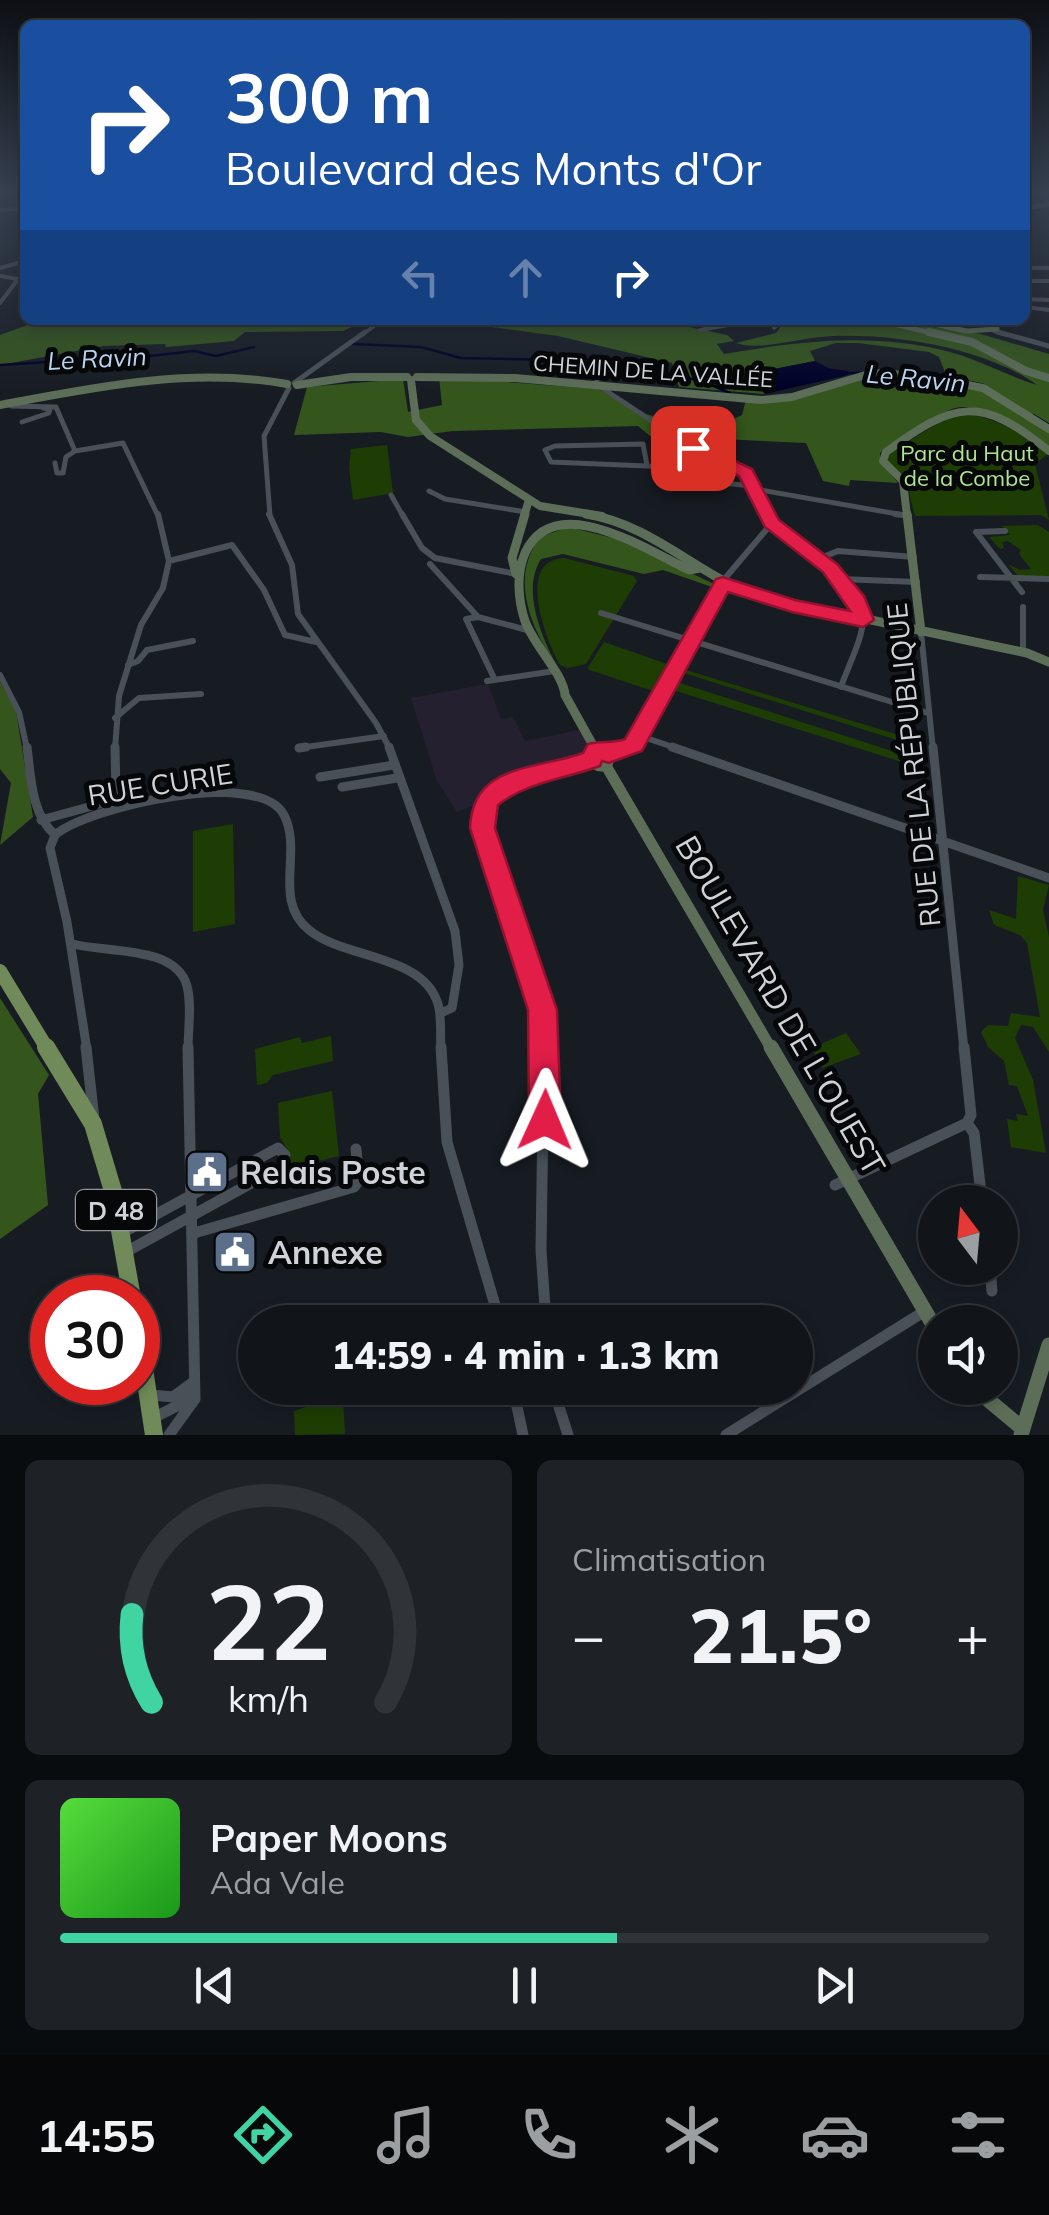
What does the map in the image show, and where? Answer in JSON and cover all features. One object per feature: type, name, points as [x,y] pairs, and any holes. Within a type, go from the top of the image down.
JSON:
[{"type":"main road","name":"D 48","points":[[0,971],[93,1124],[128,1275]]},
{"type":"street","points":[[0,276],[18,279],[0,304]]},
{"type":"street","points":[[375,325],[292,385],[264,436],[264,492],[271,522],[292,565],[298,614],[384,736],[455,932],[459,979],[452,1008],[441,1013],[440,1082],[447,1142],[495,1305]]},
{"type":"street","points":[[700,330],[728,325]]},
{"type":"street","points":[[774,328],[777,325]]},
{"type":"street","points":[[887,325],[966,340],[1026,371],[1049,378]]},
{"type":"street","points":[[924,325],[994,330],[1049,346]]},
{"type":"street","points":[[934,325],[946,328]]},
{"type":"street","points":[[994,330],[998,325]]},
{"type":"street","points":[[606,363],[598,387],[748,476],[772,523],[818,559],[857,600],[863,620],[841,687]]},
{"type":"street","name":"CHEMIN DE LA VALLÉE","points":[[2,405],[112,387],[232,376],[292,385],[351,378],[515,378],[760,400],[792,397],[872,373],[923,376],[983,388],[1049,429]]},
{"type":"street","points":[[412,378],[416,420],[430,436],[550,510],[614,518],[646,533],[723,583],[792,606],[1023,652],[1049,662]]},
{"type":"street","points":[[2,405],[56,407],[75,451]]},
{"type":"street","points":[[21,406],[50,409],[46,415],[22,422]]},
{"type":"street","name":"RUE DE LA RÉPUBLIQUE","points":[[980,1185],[974,1133],[967,1122],[971,1105],[910,516],[903,481],[883,461],[883,456],[948,413],[963,409],[981,413],[1031,437],[1049,451]]},
{"type":"street","points":[[42,820],[107,802],[116,794],[115,718],[141,626],[164,588],[168,561],[156,507],[126,446],[118,442],[75,451],[66,457],[63,473],[57,473],[55,463]]},
{"type":"street","points":[[648,465],[643,444],[554,446],[544,450],[551,462],[671,467],[710,482],[910,516]]},
{"type":"street","points":[[429,491],[445,499],[526,512]]},
{"type":"street","points":[[391,495],[422,548],[436,558],[516,568]]},
{"type":"street","points":[[516,568],[529,500]]},
{"type":"street","points":[[545,1305],[541,1250],[546,1087],[542,1010],[481,819],[488,798],[502,785],[634,745],[723,583],[772,523]]},
{"type":"street","points":[[516,568],[536,536],[553,527],[576,524],[600,530],[689,570],[700,568]]},
{"type":"street","points":[[1006,531],[976,532],[1022,592]]},
{"type":"street","points":[[168,561],[232,545],[256,577],[285,634],[316,642]]},
{"type":"street","points":[[818,559],[838,551],[914,557]]},
{"type":"street","points":[[430,564],[478,617]]},
{"type":"street","name":"BOULEVARD DE L'OUEST","points":[[516,568],[527,630],[554,671],[842,1182],[920,1305]]},
{"type":"street","points":[[980,577],[1049,579]]},
{"type":"street","points":[[840,579],[917,582]]},
{"type":"street","points":[[1023,607],[1023,652]]},
{"type":"street","points":[[600,613],[928,714]]},
{"type":"street","points":[[527,630],[478,617],[466,620],[491,680],[554,671]]},
{"type":"street","points":[[128,665],[138,661],[146,650],[192,641]]},
{"type":"street","points":[[0,675],[16,703],[24,729],[42,820],[54,836],[50,848],[65,930],[72,944],[70,960],[92,1079],[93,1124]]},
{"type":"street","points":[[115,718],[139,698],[200,694]]},
{"type":"street","points":[[299,748],[384,736]]},
{"type":"street","points":[[640,736],[1049,878]]},
{"type":"street","points":[[320,776],[394,765]]},
{"type":"street","points":[[342,788],[397,778]]},
{"type":"street","name":"RUE CURIE","points":[[54,836],[79,819],[98,815],[204,796],[256,794],[278,806],[286,816],[293,914],[314,934],[416,974],[430,988],[441,1013]]},
{"type":"street","points":[[72,944],[106,953],[163,959],[184,974],[188,998],[196,1380],[190,1412],[170,1435]]},
{"type":"street","points":[[842,1182],[967,1122]]},
{"type":"street","points":[[120,1234],[278,1148],[285,1154],[284,1165],[124,1253]]},
{"type":"street","points":[[194,1233],[354,1187],[359,1180],[356,1149]]},
{"type":"street","points":[[991,1285],[992,1291]]},
{"type":"street","points":[[726,1435],[918,1315]]},
{"type":"street","points":[[993,1405],[1022,1432],[1049,1345]]},
{"type":"street","points":[[160,1396],[172,1397],[196,1380]]},
{"type":"street","points":[[153,1427],[181,1404],[196,1380]]},
{"type":"street","points":[[517,1405],[523,1435]]},
{"type":"street","points":[[559,1405],[568,1435]]},
{"type":"shaded area","points":[[488,684],[501,719],[513,717],[525,741],[579,730],[588,746],[579,760],[530,769],[495,782],[475,805],[457,812],[437,781],[411,698]]},
{"type":"green space","points":[[27,325],[356,325],[343,331],[245,332],[234,341],[166,347],[103,346],[0,365],[0,335]]},
{"type":"green space","points":[[477,325],[680,325],[727,335],[734,341],[717,344],[724,354],[809,342],[893,342],[950,352],[1037,385],[990,361],[933,344],[846,336],[766,345],[736,343],[776,333],[782,325],[917,325],[981,334],[1049,354],[1049,426],[994,392],[946,375],[939,357],[929,352],[836,343],[810,351],[815,361],[749,374],[765,394],[679,387],[672,363],[558,336]]},
{"type":"green space","points":[[883,374],[970,385],[1049,430],[1049,447],[1031,432],[992,413],[955,408],[880,453],[880,461],[898,483],[850,480],[849,486],[823,481],[806,443],[701,438],[695,446],[661,445],[638,426],[453,431],[408,437],[381,432],[294,435],[307,387],[403,379],[408,412],[442,405],[439,377],[598,389],[645,414],[711,430],[742,415],[746,400],[794,399]]},
{"type":"green space","name":"Parc du Haut de la Combe","points":[[955,413],[1004,426],[1048,454],[1035,464],[1049,520],[1041,515],[915,516],[906,481],[886,461],[886,455]]},
{"type":"green space","points":[[387,445],[393,493],[353,500],[351,449]]},
{"type":"green space","points":[[1038,525],[1049,532],[1049,577],[1018,576],[1008,564],[1020,570],[1031,569],[1019,554],[1021,550],[1008,541],[1002,542],[1004,548],[1000,549],[989,537],[1010,535],[1002,526]]},
{"type":"green space","points":[[569,527],[624,541],[714,584],[712,587],[663,570],[644,574],[563,554],[541,559],[535,572],[533,599],[540,628],[557,666],[532,620],[526,569],[540,537]]},
{"type":"green space","points":[[564,558],[634,576],[637,581],[586,664],[568,668],[560,665],[538,603],[541,572],[549,562]]},
{"type":"green space","points":[[604,642],[670,665],[656,692],[587,669]]},
{"type":"green space","points":[[686,670],[918,741],[919,747],[684,673]]},
{"type":"green space","points":[[0,682],[16,711],[33,817],[0,845],[11,783],[0,769]]},
{"type":"green space","points":[[677,682],[920,760],[921,768],[673,690]]},
{"type":"green space","points":[[233,824],[235,924],[193,932],[193,831]]},
{"type":"green space","points":[[1018,876],[1049,885],[1043,910],[1049,937],[1049,1052],[1033,1027],[1021,1025],[1015,1038],[1033,1080],[1046,1153],[1011,1147],[1007,1119],[1018,1121],[1016,1114],[1028,1116],[1017,1086],[1009,1085],[1004,1061],[988,1047],[981,1032],[988,1025],[1008,1026],[1011,1013],[1040,1017],[1027,943],[1020,935],[994,925],[989,910],[1016,919]]},
{"type":"green space","points":[[0,998],[49,1075],[38,1094],[48,1205],[0,1239]]},
{"type":"green space","points":[[846,1033],[861,1054],[822,1068],[812,1048]]},
{"type":"green space","points":[[331,1036],[333,1061],[273,1075],[267,1083],[257,1085],[255,1049],[300,1037],[302,1043]]},
{"type":"green space","points":[[332,1091],[339,1156],[291,1168],[289,1152],[280,1137],[278,1103]]},
{"type":"green space","points":[[343,1405],[345,1434],[295,1435],[294,1411]]},
{"type":"water","points":[[815,361],[848,371],[848,375],[765,394],[748,374]]},
{"type":"waterway","name":"Le Ravin","points":[[353,344],[421,347],[461,358],[602,361]]},
{"type":"waterway","name":"Le Ravin","points":[[0,365],[78,360],[114,353],[141,357],[194,351],[216,356],[254,347]]},
{"type":"waterway","name":"Le Ravin","points":[[609,362],[702,381],[730,393]]},
{"type":"waterway","name":"Le Ravin","points":[[849,373],[910,372]]},
{"type":"waterway","name":"Le Ravin","points":[[938,375],[984,385]]},
{"type":"waterway","name":"Le Ravin","points":[[1033,415],[1048,424]]},
{"type":"place","name":"Relais Poste","points":[[207,1172]]},
{"type":"place","name":"Annexe","points":[[235,1252]]},
{"type":"route","points":[[545,1120],[546,1038],[542,1010],[526,951],[482,828],[488,798],[510,781],[592,760],[596,751],[609,754],[634,745],[723,583],[792,606],[863,620],[857,600],[830,568],[772,523],[746,473],[693,448]]}]
